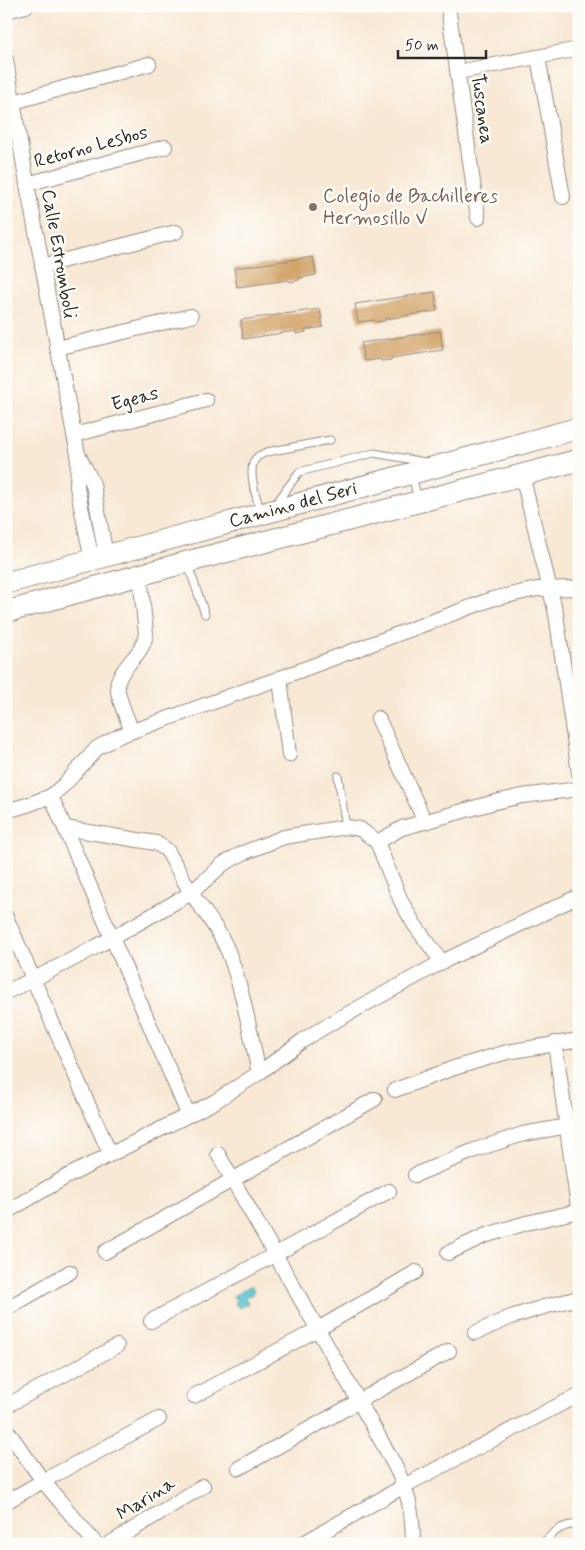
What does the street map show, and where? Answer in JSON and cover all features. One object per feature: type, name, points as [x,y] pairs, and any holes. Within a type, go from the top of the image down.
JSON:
[{"type":"main road","name":"Camino del Seri","points":[[6,583],[579,428]]},
{"type":"main road","name":"Camino del Seri","points":[[6,612],[187,562],[579,460]]},
{"type":"street","points":[[6,11],[26,6]]},
{"type":"street","name":"Tuscanea","points":[[448,6],[478,218]]},
{"type":"street","points":[[458,72],[579,49]]},
{"type":"street","points":[[538,57],[563,198]]},
{"type":"street","name":"Calle Estromboli","points":[[6,60],[27,184],[78,454]]},
{"type":"street","points":[[14,102],[149,64]]},
{"type":"street","name":"Retorno Lesbos","points":[[27,184],[165,147]]},
{"type":"street","points":[[42,266],[176,232]]},
{"type":"street","points":[[57,348],[191,316]]},
{"type":"street","name":"Egeas","points":[[74,435],[206,400]]},
{"type":"street","points":[[78,454],[93,484],[99,558]]},
{"type":"street","points":[[78,454],[77,487],[99,558]]},
{"type":"street","points":[[522,475],[556,614],[579,772]]},
{"type":"street","points":[[77,487],[93,484]]},
{"type":"street","points":[[132,731],[119,696],[118,683],[123,671],[145,643],[146,634],[140,575]]},
{"type":"street","points":[[6,811],[51,796],[65,784],[97,748],[132,731],[492,599],[526,591],[579,588]]},
{"type":"street","points":[[280,678],[289,755]]},
{"type":"street","points":[[378,718],[425,822]]},
{"type":"street","points":[[376,842],[395,831],[495,802],[522,796],[579,789]]},
{"type":"street","points":[[51,796],[188,1114]]},
{"type":"street","points":[[6,992],[113,938],[191,893],[223,864],[243,853],[294,834],[346,827],[360,829],[376,842],[401,901],[414,924],[442,962]]},
{"type":"street","points":[[65,828],[156,843],[167,850],[191,893],[227,949],[242,994],[259,1074]]},
{"type":"street","points":[[6,1212],[66,1177],[214,1102],[259,1074],[324,1026],[442,962],[579,896]]},
{"type":"street","points":[[6,918],[110,1154]]},
{"type":"street","points":[[395,1090],[454,1068],[507,1052],[579,1040]]},
{"type":"street","points":[[448,1253],[484,1236],[526,1222],[579,1212],[573,1125],[555,1043]]},
{"type":"street","points":[[105,1252],[375,1099]]},
{"type":"street","points":[[415,1175],[475,1150],[523,1134],[573,1125]]},
{"type":"street","points":[[218,1154],[359,1402],[404,1486],[412,1522],[413,1544]]},
{"type":"street","points":[[151,1321],[390,1191]]},
{"type":"street","points":[[6,1309],[70,1272]]},
{"type":"street","points":[[194,1396],[318,1329],[416,1272]]},
{"type":"street","points":[[476,1333],[511,1317],[579,1298]]},
{"type":"street","points":[[6,1406],[117,1346]]},
{"type":"street","points":[[239,1468],[449,1351]]},
{"type":"street","points":[[302,1544],[404,1486],[579,1396]]},
{"type":"street","points":[[6,1502],[159,1419]]},
{"type":"street","points":[[6,1428],[43,1481],[96,1544]]},
{"type":"street","name":"Marina","points":[[109,1544],[203,1486]]},
{"type":"lane","points":[[330,440],[267,452],[260,455],[254,461],[252,480],[265,512],[299,472],[374,453],[440,465]]},
{"type":"lane","points":[[411,473],[419,502]]},
{"type":"lane","points":[[187,562],[205,614]]},
{"type":"lane","points":[[338,776],[346,827]]},
{"type":"lane","points":[[542,1544],[558,1528],[573,1524],[579,1525]]},
{"type":"water","points":[[251,1286],[254,1292],[245,1297],[248,1303],[239,1308],[233,1296]]},
{"type":"building","points":[[313,257],[316,275],[299,278],[299,280],[290,282],[289,280],[237,287],[234,268]]},
{"type":"building","points":[[435,292],[437,311],[385,319],[385,321],[358,322],[355,304]]},
{"type":"building","points":[[320,309],[323,327],[305,330],[306,332],[296,334],[296,331],[243,339],[241,320]]},
{"type":"building","points":[[440,331],[443,350],[391,358],[391,360],[364,361],[361,343]]},
{"type":"place","name":"Colegio de Bachilleres Hermosillo V","points":[[313,207]]}]
